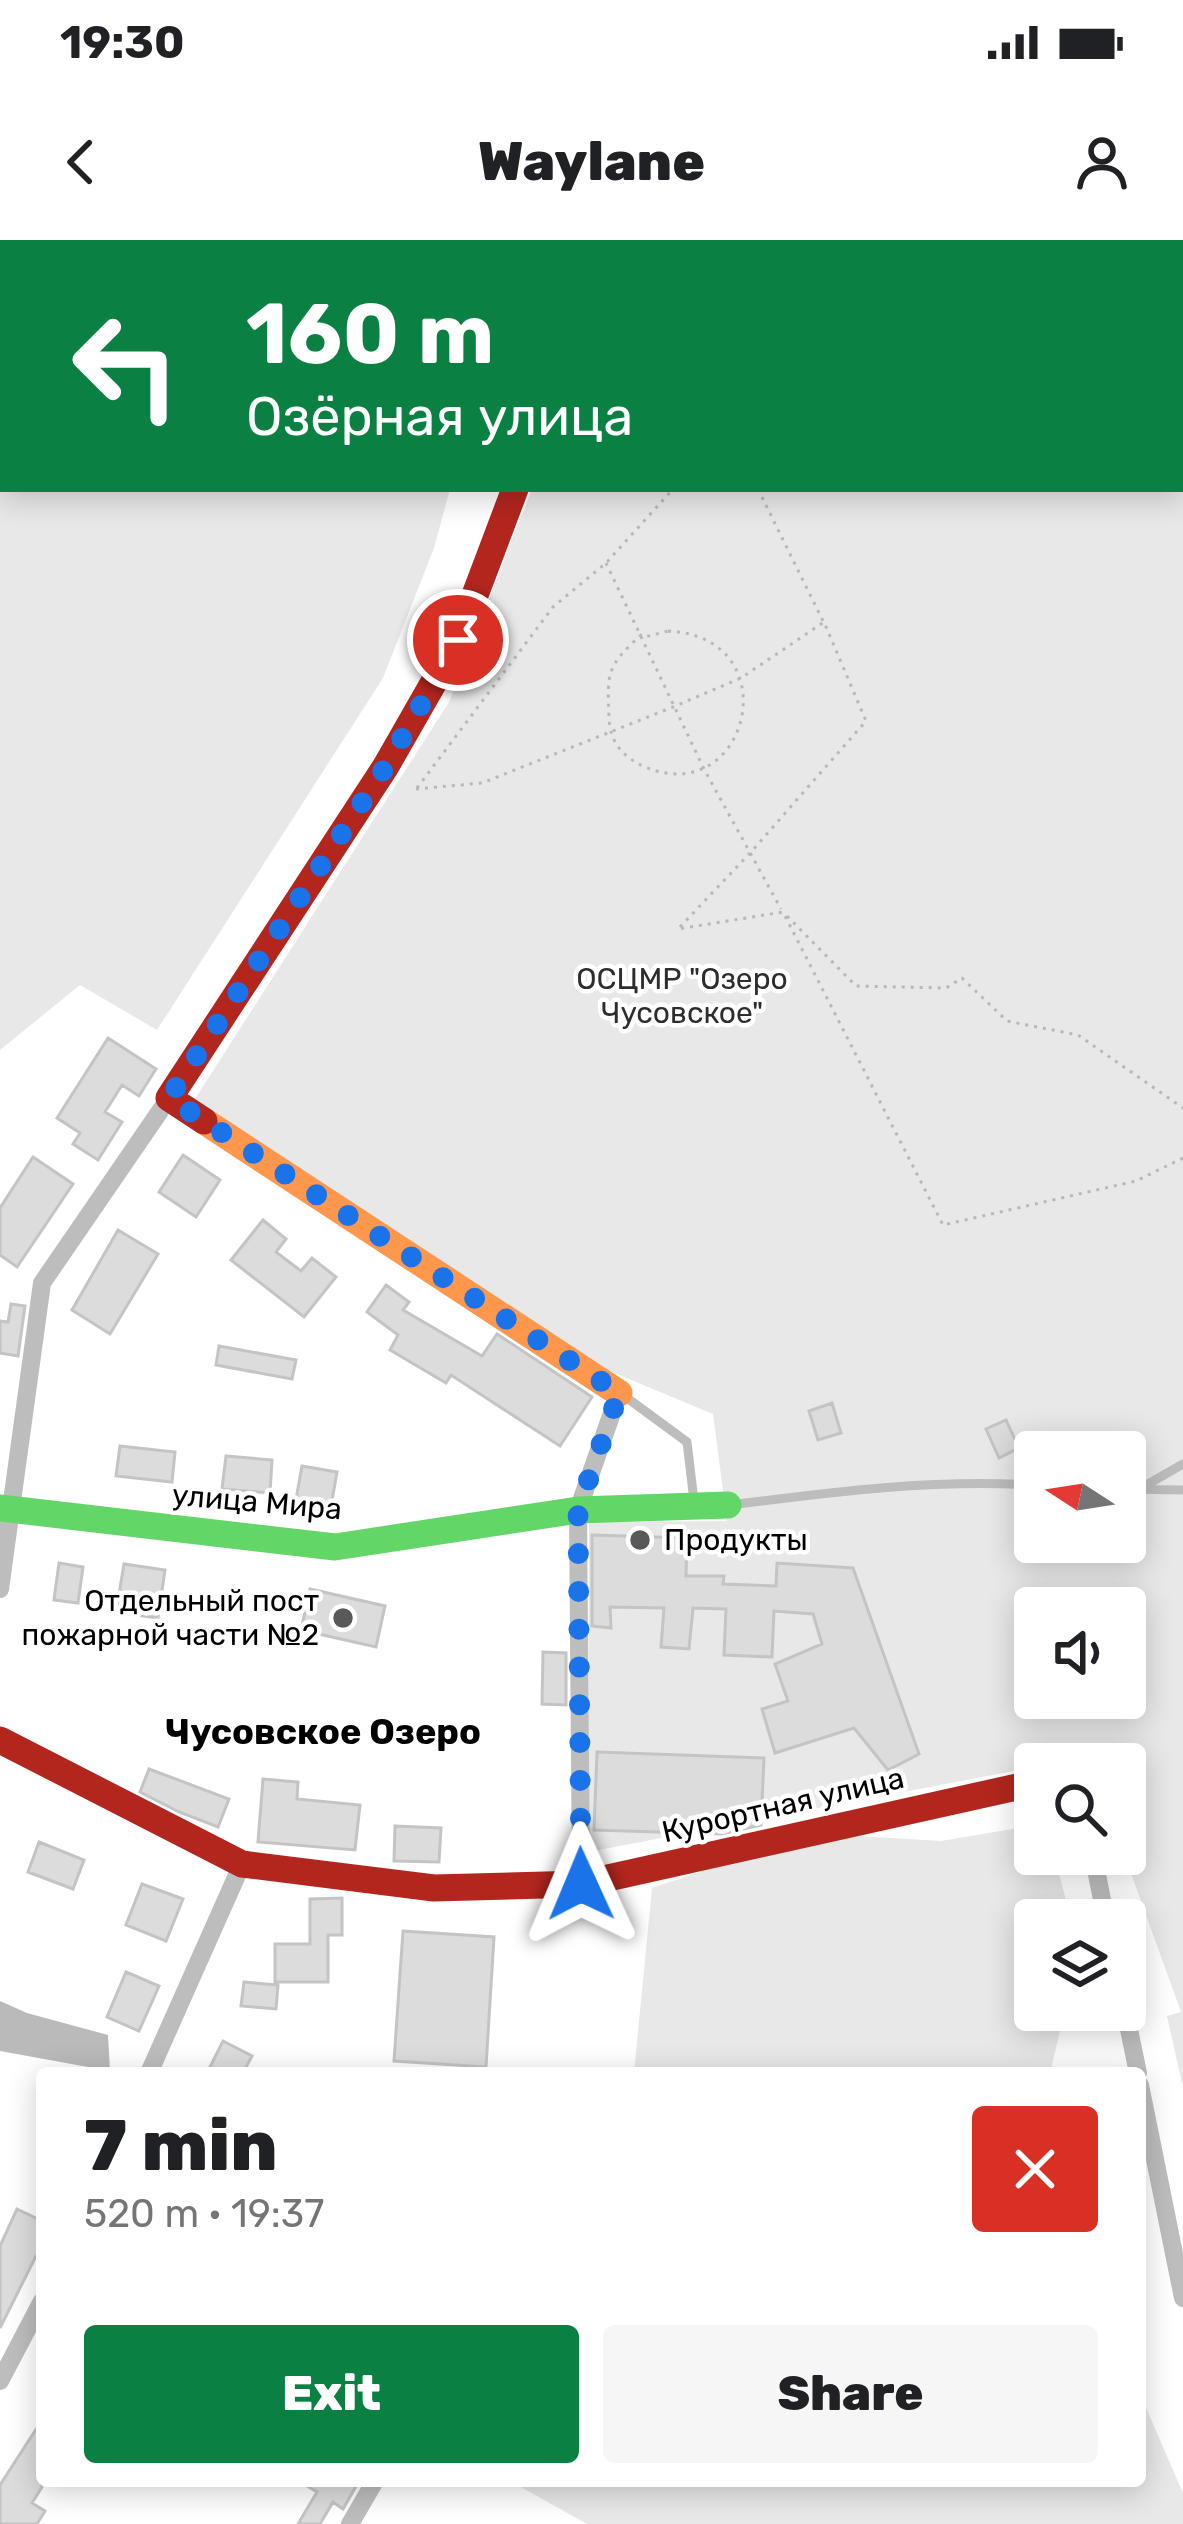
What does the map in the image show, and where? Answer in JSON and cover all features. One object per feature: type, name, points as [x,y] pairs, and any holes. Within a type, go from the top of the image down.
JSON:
[{"type":"street","points":[[0,1589],[5,1508],[43,1283],[373,786],[458,640],[514,492]]},
{"type":"street","points":[[169,1098],[619,1393],[578,1510],[581,1884]]},
{"type":"street","name":"улица Мира","points":[[5,1508],[335,1547],[578,1510],[728,1505]]},
{"type":"street","name":"Курортная улица","points":[[0,1740],[242,1864],[434,1888],[581,1884],[1014,1788]]},
{"type":"street","points":[[152,2067],[242,1864]]},
{"type":"street","points":[[1129,2031],[1137,2067]]},
{"type":"street","points":[[1146,2115],[1183,2298]]},
{"type":"street","points":[[0,2381],[36,2312]]},
{"type":"street","points":[[350,2524],[372,2487]]},
{"type":"lane","points":[[619,1393],[688,1442],[694,1506]]},
{"type":"lane","points":[[1146,1485],[1183,1464]]},
{"type":"lane","points":[[728,1505],[866,1487],[972,1481],[1014,1484]]},
{"type":"lane","points":[[1146,1490],[1183,1490]]},
{"type":"path","points":[[671,492],[606,562],[553,607],[416,789],[482,783],[673,707],[742,678],[824,622]]},
{"type":"path","points":[[759,492],[824,622],[866,721],[678,928],[783,912]]},
{"type":"path","points":[[606,562],[704,769],[943,1225],[1136,1181],[1183,1158]]},
{"type":"path","points":[[687,632],[714,643],[742,678],[745,700],[738,735],[704,769],[664,774],[637,764],[615,746],[609,730],[607,680],[616,657],[640,635],[687,632]]},
{"type":"path","points":[[783,912],[856,986],[946,988],[962,978],[1006,1021],[1078,1035],[1183,1108]]},
{"type":"green space","points":[[0,492],[449,492],[434,548],[383,678],[157,1030],[80,985],[0,1050]]},
{"type":"green space","name":"ОСЦМР \"Озеро Чусовское\"","points":[[531,492],[1183,492],[1183,2088],[1167,2016],[1181,2012],[1146,1915],[1146,1899],[1140,1899],[1132,1875],[1146,1875],[1146,1743],[1014,1743],[1014,1771],[588,1852],[589,1522],[727,1521],[713,1414],[612,1372],[193,1102],[449,702]]},
{"type":"green space","points":[[1014,1829],[1014,1875],[1059,1875],[1066,1899],[1014,1899],[1014,2031],[1060,2031],[1051,2067],[635,2067],[652,1888],[805,1833],[941,1841]]},
{"type":"green space","points":[[1146,2408],[1183,2493],[1183,2524],[587,2524],[521,2487],[1146,2487]]},
{"type":"shaded area","points":[[0,2001],[108,2035],[110,2067],[88,2067],[0,2051]]},
{"type":"building","points":[[108,1038],[156,1069],[139,1096],[122,1085],[105,1112],[122,1122],[98,1160],[73,1144],[80,1133],[57,1118]]},
{"type":"building","points":[[183,1155],[220,1180],[196,1217],[159,1192]]},
{"type":"building","points":[[33,1157],[73,1184],[17,1267],[0,1255],[0,1208]]},
{"type":"building","points":[[263,1220],[286,1239],[276,1252],[301,1271],[312,1258],[336,1277],[304,1317],[231,1260]]},
{"type":"building","points":[[118,1230],[158,1254],[110,1334],[72,1310]]},
{"type":"building","points":[[386,1285],[409,1302],[403,1310],[482,1356],[497,1334],[592,1397],[560,1446],[451,1375],[446,1383],[390,1350],[398,1335],[367,1312]]},
{"type":"building","points":[[11,1304],[25,1306],[18,1356],[0,1353],[0,1321],[8,1322]]},
{"type":"building","points":[[219,1346],[296,1360],[292,1379],[216,1365]]},
{"type":"building","points":[[832,1403],[841,1433],[818,1440],[809,1411]]},
{"type":"building","points":[[1006,1420],[1014,1450],[999,1458],[986,1429]]},
{"type":"building","points":[[120,1446],[175,1452],[172,1482],[116,1476]]},
{"type":"building","points":[[226,1456],[272,1460],[270,1493],[222,1489]]},
{"type":"building","points":[[302,1466],[337,1472],[330,1512],[295,1505]]},
{"type":"building","points":[[592,1535],[687,1538],[686,1576],[724,1576],[723,1584],[776,1586],[777,1563],[853,1568],[919,1754],[888,1770],[854,1728],[775,1753],[762,1709],[788,1701],[775,1664],[822,1644],[813,1614],[774,1611],[772,1657],[724,1655],[726,1609],[693,1608],[689,1649],[661,1647],[664,1608],[610,1607],[611,1628],[592,1626]]},
{"type":"building","points":[[59,1563],[83,1567],[78,1603],[54,1600]]},
{"type":"building","points":[[124,1564],[165,1570],[158,1618],[116,1612]]},
{"type":"building","name":"Отдельный пост пожарной части №2","points":[[310,1589],[385,1606],[376,1647],[301,1630]]},
{"type":"building","points":[[543,1652],[566,1653],[566,1705],[542,1704]]},
{"type":"building","points":[[597,1752],[764,1758],[761,1825],[721,1834],[594,1830]]},
{"type":"building","points":[[149,1769],[229,1799],[218,1827],[140,1792]]},
{"type":"building","points":[[263,1779],[298,1782],[297,1799],[360,1805],[355,1850],[258,1842]]},
{"type":"building","points":[[395,1826],[441,1828],[439,1862],[394,1861]]},
{"type":"building","points":[[39,1842],[84,1860],[73,1889],[28,1872]]},
{"type":"building","points":[[142,1884],[183,1899],[166,1941],[126,1925]]},
{"type":"building","points":[[342,1898],[342,1935],[328,1935],[328,1982],[275,1982],[275,1944],[310,1944],[310,1899]]},
{"type":"building","points":[[403,1931],[494,1937],[486,2067],[394,2061]]},
{"type":"building","points":[[126,1972],[159,1986],[139,2031],[107,2017]]},
{"type":"building","points":[[244,1982],[278,1985],[276,2009],[241,2006]]},
{"type":"building","points":[[223,2041],[252,2056],[246,2067],[210,2067]]},
{"type":"building","points":[[17,2209],[36,2218],[36,2256],[0,2328],[0,2246]]},
{"type":"building","points":[[36,2429],[36,2487],[42,2487],[32,2503],[45,2511],[37,2524],[0,2524],[0,2485]]},
{"type":"building","points":[[309,2487],[356,2487],[343,2509],[333,2502],[320,2524],[298,2524],[317,2492]]},
{"type":"traffic: fast","points":[[0,1508],[335,1547],[578,1510],[728,1505]]},
{"type":"traffic: slow","points":[[204,1121],[619,1393]]},
{"type":"traffic: jam","points":[[204,1121],[169,1098],[386,766],[458,640],[514,492]]},
{"type":"traffic: jam","points":[[0,1740],[242,1864],[434,1888],[581,1884],[1014,1788]]},
{"type":"place","name":"Продукты","points":[[640,1540]]},
{"type":"place","name":"Отдельный пост пожарной части №2","points":[[343,1618]]},
{"type":"district","name":"Чусовское Озеро","points":[[323,1731]]},
{"type":"route","points":[[458,640],[386,766],[169,1098],[619,1393],[578,1510],[581,1884]]}]
